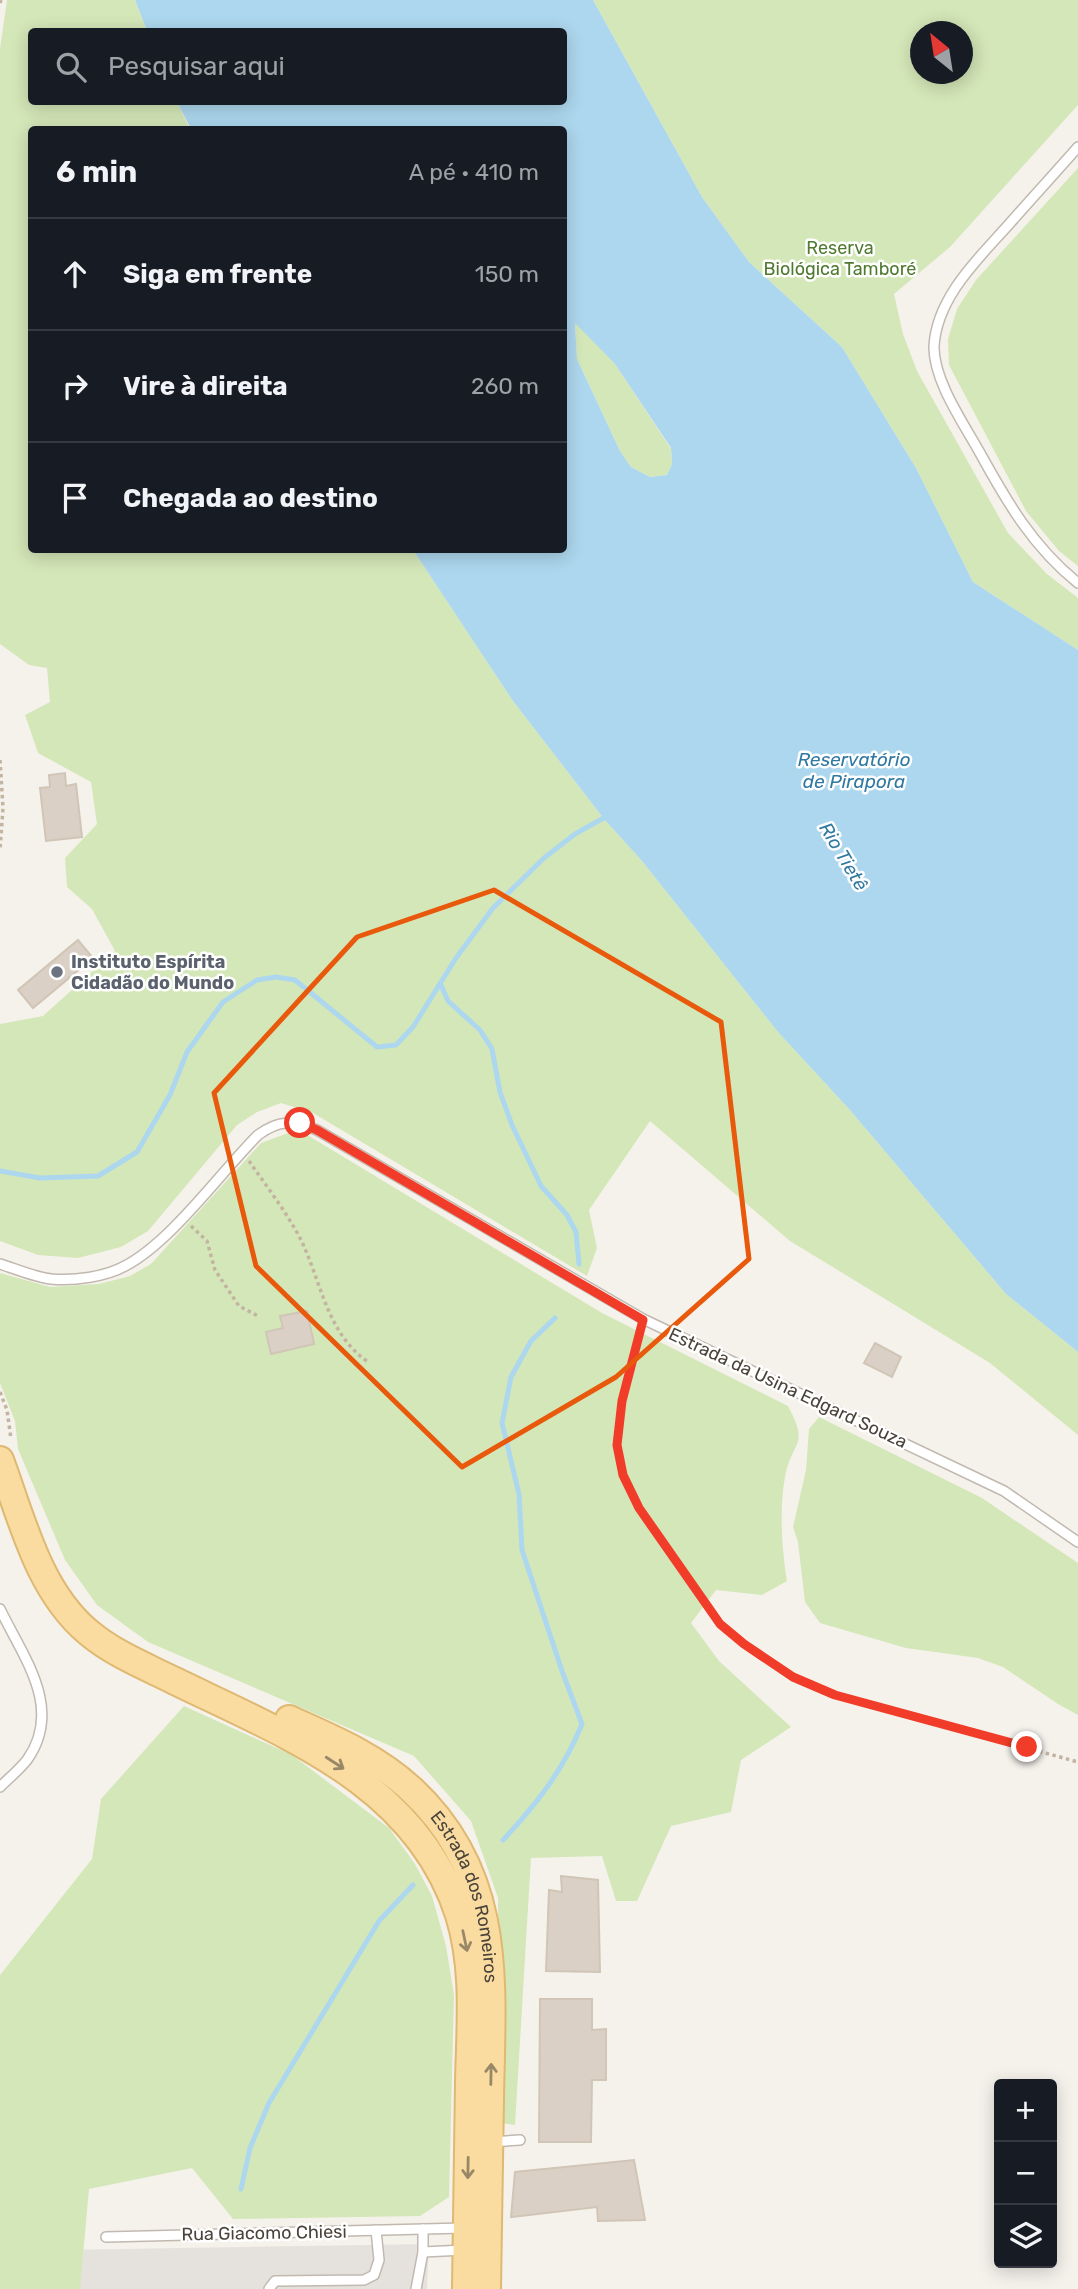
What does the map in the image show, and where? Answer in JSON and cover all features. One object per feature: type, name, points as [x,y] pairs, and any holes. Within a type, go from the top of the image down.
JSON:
[{"type":"main road","name":"Estrada dos Romeiros","points":[[5,1449],[36,1556],[48,1583],[87,1632],[114,1650],[319,1753],[355,1776],[394,1808],[412,1828],[433,1859],[449,1889],[458,1915],[470,1970],[466,2289]]},
{"type":"main road","name":"Estrada dos Romeiros","points":[[165,1676],[263,1707],[367,1756],[413,1791],[432,1812],[454,1843],[473,1879],[489,1938],[492,2000],[487,2289]]},
{"type":"lane","points":[[1078,147],[969,270],[947,303],[934,348],[948,394],[1001,492],[1025,530],[1047,555],[1078,583]]},
{"type":"lane","name":"Estrada da Usina Edgard Souza","points":[[0,1264],[50,1279],[71,1279],[124,1267],[156,1244],[242,1151],[271,1126],[286,1122],[300,1123],[317,1130],[643,1320],[1004,1492],[1078,1542]]},
{"type":"lane","points":[[0,1609],[41,1692],[43,1711],[35,1744],[26,1760],[0,1787]]},
{"type":"lane","points":[[490,2142],[520,2140]]},
{"type":"lane","points":[[416,2289],[424,2252],[423,2229]]},
{"type":"lane","name":"Rua Giacomo Chiesi","points":[[106,2237],[423,2229],[467,2239]]},
{"type":"lane","points":[[269,2289],[275,2281],[364,2280],[374,2275],[379,2260],[376,2230]]},
{"type":"lane","points":[[424,2252],[467,2239]]},
{"type":"path","points":[[0,760],[3,808],[0,849]]},
{"type":"path","points":[[242,1151],[302,1242],[322,1299],[337,1329],[355,1353],[368,1362]]},
{"type":"path","points":[[182,1217],[207,1241],[215,1269],[239,1306],[260,1317]]},
{"type":"path","points":[[643,1320],[622,1401],[617,1445],[623,1475],[639,1508],[720,1624],[793,1677],[835,1695],[1078,1762]]},
{"type":"path","points":[[0,1392],[6,1410],[5,1449]]},
{"type":"highlighted area","points":[[494,890],[721,1022],[749,1259],[616,1377],[462,1467],[256,1266],[214,1093],[357,937]]},
{"type":"shaded area","points":[[429,2244],[427,2289],[56,2289],[59,2250]]},
{"type":"green space","points":[[7,0],[135,0],[146,28],[28,28],[28,105],[178,105],[189,126],[28,126],[28,553],[415,553],[513,701],[604,819],[642,861],[778,1032],[849,1109],[1006,1294],[1078,1352],[1078,1435],[990,1363],[790,1241],[650,1121],[589,1210],[597,1248],[587,1276],[313,1113],[281,1103],[257,1112],[237,1125],[148,1231],[121,1247],[78,1258],[38,1255],[0,1241],[0,1024],[43,1016],[115,951],[92,909],[67,887],[65,858],[97,824],[91,782],[38,753],[25,715],[50,702],[47,668],[29,665],[0,644],[0,49]]},
{"type":"green space","name":"Reserva Biológica Tamboré","points":[[593,0],[1078,0],[1078,105],[950,247],[894,294],[903,334],[917,371],[1008,533],[1047,574],[1078,598],[1078,650],[973,582],[916,468],[842,347],[749,262],[702,197]]},
{"type":"green space","points":[[1078,168],[1078,566],[1059,551],[1026,511],[949,365],[948,339],[957,309],[976,280]]},
{"type":"green space","points":[[575,322],[615,364],[671,449],[672,464],[667,475],[650,477],[631,467],[620,451],[577,359]]},
{"type":"green space","points":[[288,1133],[304,1133],[602,1313],[788,1406],[798,1429],[799,1437],[788,1465],[782,1502],[787,1581],[762,1595],[716,1590],[691,1623],[719,1661],[791,1727],[741,1760],[731,1812],[671,1826],[637,1901],[616,1901],[602,1856],[531,1858],[515,2125],[500,2123],[498,1898],[471,1821],[414,1756],[148,1642],[97,1605],[65,1560],[18,1449],[15,1421],[0,1383],[0,1273],[50,1287],[99,1284],[130,1276],[151,1264],[261,1143]]},
{"type":"green space","points":[[819,1417],[982,1498],[1078,1563],[1078,1715],[1003,1667],[978,1658],[906,1648],[820,1623],[805,1602],[798,1542],[793,1527],[806,1470],[809,1429]]},
{"type":"green space","points":[[184,1706],[292,1755],[389,1828],[415,1864],[432,1896],[446,1946],[454,1995],[449,2197],[420,2216],[233,2219],[192,2168],[89,2189],[80,2289],[0,2289],[0,1975],[92,1859],[101,1799]]},
{"type":"water","name":"Reservatório de Pirapora","points":[[135,0],[593,0],[702,197],[749,262],[842,347],[916,468],[973,582],[1078,650],[1078,1352],[1006,1294],[849,1109],[778,1032],[642,861],[604,819],[513,701],[415,553],[567,553],[567,126],[189,126],[179,105],[567,105],[567,28],[146,28]],"holes":[[[575,323],[615,364],[671,448],[672,464],[667,475],[650,477],[631,467],[620,451],[577,359]]]},
{"type":"building","points":[[65,773],[66,786],[76,784],[82,837],[46,841],[40,788],[50,787],[49,775]]},
{"type":"building","points":[[78,940],[93,958],[33,1008],[18,990]]},
{"type":"building","points":[[307,1311],[314,1344],[271,1354],[266,1332],[283,1328],[280,1316]]},
{"type":"building","points":[[875,1343],[901,1357],[892,1377],[864,1363]]},
{"type":"building","points":[[561,1876],[598,1880],[600,1972],[546,1971],[549,1890],[562,1892]]},
{"type":"building","points":[[540,1999],[592,1999],[592,2030],[606,2029],[606,2080],[592,2080],[591,2142],[539,2142]]},
{"type":"building","points":[[634,2160],[645,2220],[598,2221],[597,2207],[511,2217],[515,2172]]},
{"type":"waterway","points":[[0,1171],[40,1178],[98,1176],[137,1152],[170,1095],[187,1052],[223,1002],[257,980],[276,977],[295,980],[377,1047],[396,1045],[413,1027],[456,958],[493,908],[544,858],[575,834],[609,815]]},
{"type":"waterway","points":[[441,985],[448,1001],[480,1030],[492,1049],[500,1092],[512,1125],[541,1186],[567,1215],[576,1232],[579,1264]]},
{"type":"waterway","points":[[503,1840],[548,1786],[567,1756],[582,1724],[522,1550],[519,1494],[502,1423],[511,1377],[531,1341],[555,1318]]},
{"type":"waterway","points":[[241,2189],[250,2148],[269,2103],[379,1921],[413,1885]]},
{"type":"place","name":"Instituto Espírita Cidadão do Mundo","points":[[57,972]]},
{"type":"route","points":[[300,1123],[317,1130],[643,1320],[622,1401],[617,1445],[623,1475],[639,1508],[720,1624],[793,1677],[835,1695],[1027,1747]]},
{"type":"water label","name":"Rio Tietê","points":[[844,856]]}]
